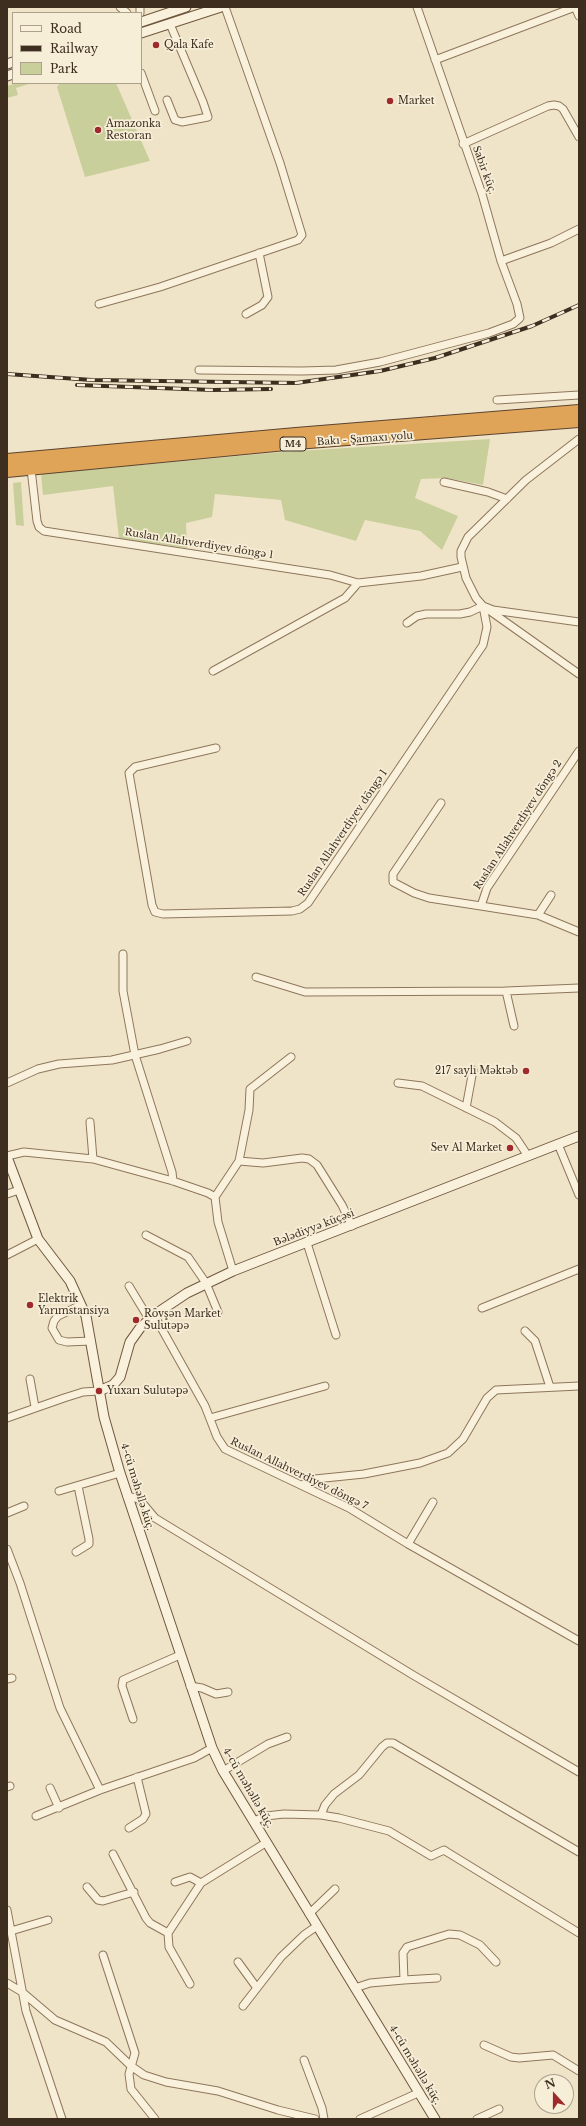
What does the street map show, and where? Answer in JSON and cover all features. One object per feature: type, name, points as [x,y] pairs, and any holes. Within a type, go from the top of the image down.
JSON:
[{"type":"highway","name":"Bakı - Şamaxı yolu","points":[[7,460],[280,435],[579,411]]},
{"type":"highway","name":"Bakı - Şamaxı yolu","points":[[7,471],[296,443],[454,432],[579,421]]},
{"type":"street","points":[[142,22],[186,7]]},
{"type":"street","points":[[142,32],[222,7]]},
{"type":"street","points":[[99,304],[160,287],[298,240],[302,235],[302,230],[280,163],[225,7]]},
{"type":"street","name":"Sabir küç.","points":[[199,370],[302,372],[336,370],[380,362],[489,333],[513,324],[520,318],[517,304],[501,261],[482,194],[417,7]]},
{"type":"street","points":[[435,60],[575,7],[579,16]]},
{"type":"street","points":[[167,100],[175,120],[182,122],[208,117],[170,24]]},
{"type":"street","points":[[142,76],[155,111]]},
{"type":"street","points":[[464,144],[548,106],[554,105],[563,109],[579,137]]},
{"type":"street","points":[[501,261],[552,243],[579,229]]},
{"type":"street","points":[[246,314],[262,305],[268,297],[259,253]]},
{"type":"street","points":[[497,400],[579,395]]},
{"type":"street","points":[[579,439],[526,480],[468,537],[461,550],[462,568],[471,590],[483,606],[579,674]]},
{"type":"street","name":"Ruslan Allahverdiyev döngə 1","points":[[31,469],[37,522],[44,531],[330,575],[358,583],[421,576],[462,568]]},
{"type":"street","points":[[444,482],[488,492],[507,499]]},
{"type":"street","points":[[213,671],[345,598],[358,583]]},
{"type":"street","points":[[407,623],[417,616],[460,614],[470,612],[483,606],[493,610],[579,622]]},
{"type":"street","name":"Ruslan Allahverdiyev döngə 1","points":[[216,748],[135,767],[129,773],[152,905],[155,912],[163,914],[292,911],[300,909],[308,903],[483,645],[487,627],[483,606]]},
{"type":"street","name":"Ruslan Allahverdiyev döngə 2","points":[[579,751],[487,888],[481,906],[538,915],[579,932]]},
{"type":"street","points":[[441,803],[392,874],[393,882],[414,893],[429,898],[481,906]]},
{"type":"street","points":[[538,915],[551,895]]},
{"type":"street","points":[[123,954],[123,991],[134,1055],[172,1172],[173,1181]]},
{"type":"street","points":[[256,977],[305,992],[506,991],[579,988]]},
{"type":"street","points":[[506,991],[514,1026]]},
{"type":"street","points":[[7,1083],[18,1080],[31,1071],[52,1066],[112,1060],[187,1041]]},
{"type":"street","points":[[233,1270],[218,1222],[215,1198],[239,1161],[249,1110],[250,1088],[291,1057]]},
{"type":"street","points":[[466,1108],[473,1070]]},
{"type":"street","points":[[398,1083],[422,1086],[507,1131],[521,1143],[528,1156]]},
{"type":"street","points":[[90,1122],[94,1159]]},
{"type":"street","name":"Bələdiyyə küçəsi","points":[[99,1390],[108,1388],[120,1377],[130,1342],[152,1317],[187,1293],[233,1270],[352,1226],[579,1136]]},
{"type":"street","points":[[558,1144],[579,1195]]},
{"type":"street","points":[[7,1156],[24,1152],[94,1159],[173,1181],[208,1193],[215,1198]]},
{"type":"street","name":"4-cü məhəllə küç.","points":[[7,1156],[38,1239],[70,1281],[81,1305],[91,1341],[99,1390],[120,1473],[212,1748],[223,1771],[435,2119]]},
{"type":"street","points":[[239,1161],[264,1163],[302,1158],[309,1159],[321,1172],[342,1205],[352,1226]]},
{"type":"street","points":[[7,1194],[19,1190]]},
{"type":"street","points":[[146,1236],[188,1256],[206,1283],[218,1312]]},
{"type":"street","points":[[7,1255],[38,1239]]},
{"type":"street","points":[[307,1243],[336,1335]]},
{"type":"street","points":[[482,1308],[579,1269]]},
{"type":"street","name":"Ruslan Allahverdiyev döngə 7","points":[[129,1286],[152,1317],[210,1418],[218,1441],[225,1449],[349,1508],[408,1544],[579,1641]]},
{"type":"street","points":[[81,1305],[58,1316],[54,1321],[52,1328],[59,1340],[67,1342],[91,1341]]},
{"type":"street","points":[[525,1331],[535,1341],[550,1387]]},
{"type":"street","points":[[30,1379],[35,1407]]},
{"type":"street","points":[[210,1418],[325,1386]]},
{"type":"street","points":[[302,1485],[315,1479],[377,1472],[420,1463],[452,1450],[464,1439],[490,1394],[502,1389],[579,1386]]},
{"type":"street","points":[[7,1418],[35,1407],[83,1392],[99,1390]]},
{"type":"street","points":[[59,1491],[120,1473]]},
{"type":"street","points":[[76,1552],[89,1544],[78,1486]]},
{"type":"street","points":[[128,1496],[139,1499],[154,1518],[373,1651],[579,1772]]},
{"type":"street","points":[[408,1544],[432,1502]]},
{"type":"street","points":[[7,1513],[24,1506]]},
{"type":"street","points":[[7,1549],[20,1583],[60,1708],[100,1790]]},
{"type":"street","points":[[133,1719],[122,1686],[123,1680],[180,1655]]},
{"type":"street","points":[[190,1686],[195,1686],[216,1694],[228,1692]]},
{"type":"street","points":[[223,1771],[268,1744],[287,1737]]},
{"type":"street","points":[[321,1815],[325,1804],[334,1794],[359,1776],[382,1747],[387,1743],[392,1743],[579,1852]]},
{"type":"street","points":[[36,1816],[59,1808],[100,1790],[194,1758],[212,1748]]},
{"type":"street","points":[[129,1828],[143,1819],[146,1814],[137,1777]]},
{"type":"street","points":[[50,1788],[59,1808]]},
{"type":"street","points":[[254,1821],[266,1816],[284,1814],[321,1815],[339,1818],[394,1833],[431,1856],[444,1850],[579,1933]]},
{"type":"street","points":[[190,1984],[169,1947],[168,1933],[201,1883],[267,1842]]},
{"type":"street","points":[[113,1854],[150,1923],[168,1933]]},
{"type":"street","points":[[175,1882],[190,1877],[201,1883]]},
{"type":"street","points":[[87,1887],[98,1900],[103,1901],[134,1892]]},
{"type":"street","points":[[309,1914],[336,1889]]},
{"type":"street","points":[[7,1910],[26,2011],[62,2119]]},
{"type":"street","points":[[11,1931],[48,1920]]},
{"type":"street","points":[[243,2006],[281,1957],[304,1935],[317,1926]]},
{"type":"street","points":[[404,1980],[403,1953],[407,1946],[449,1934],[460,1935],[480,1946],[496,1962]]},
{"type":"street","points":[[103,1955],[134,2046],[135,2057],[131,2066],[128,2081],[130,2089],[155,2119]]},
{"type":"street","points":[[238,1962],[257,1988]]},
{"type":"street","points":[[355,1988],[370,1983],[437,1978]]},
{"type":"street","points":[[7,1983],[22,1992],[55,2020],[106,2042],[131,2066],[155,2079],[218,2091],[278,2110],[315,2119]]},
{"type":"street","points":[[484,2045],[511,2057],[553,2056],[579,2071]]},
{"type":"street","points":[[304,2060],[322,2108],[324,2119]]},
{"type":"street","points":[[360,2119],[418,2093]]},
{"type":"street","points":[[477,2119],[488,2117],[499,2109]]},
{"type":"green space","points":[[14,84],[29,84],[16,88],[18,95],[7,98],[7,86]]},
{"type":"green space","points":[[59,84],[116,84],[150,161],[85,177],[57,87]]},
{"type":"green space","points":[[490,439],[483,485],[447,478],[421,479],[415,498],[458,516],[442,550],[420,531],[365,520],[356,541],[285,520],[281,500],[215,494],[212,517],[186,523],[187,548],[119,539],[113,486],[43,495],[41,474],[282,452]]},
{"type":"green space","points":[[21,482],[24,526],[16,525],[13,483]]},
{"type":"railway","points":[[7,374],[92,380],[296,383],[380,371],[435,358],[532,326],[579,305]]},
{"type":"railway","points":[[77,385],[213,390],[271,389]]},
{"type":"place","name":"Qala Kafe","points":[[156,45]]},
{"type":"place","name":"Market","points":[[390,101]]},
{"type":"place","name":"Amazonka Restoran","points":[[98,130]]},
{"type":"place","name":"217 saylı Məktəb","points":[[526,1071]]},
{"type":"place","name":"Sev Al Market","points":[[510,1148]]},
{"type":"place","name":"Elektrik Yarımstansiya","points":[[30,1305]]},
{"type":"place","name":"Rövşən Market Sulutəpə","points":[[136,1320]]},
{"type":"place","name":"Yuxarı Sulutəpə","points":[[99,1391]]}]
